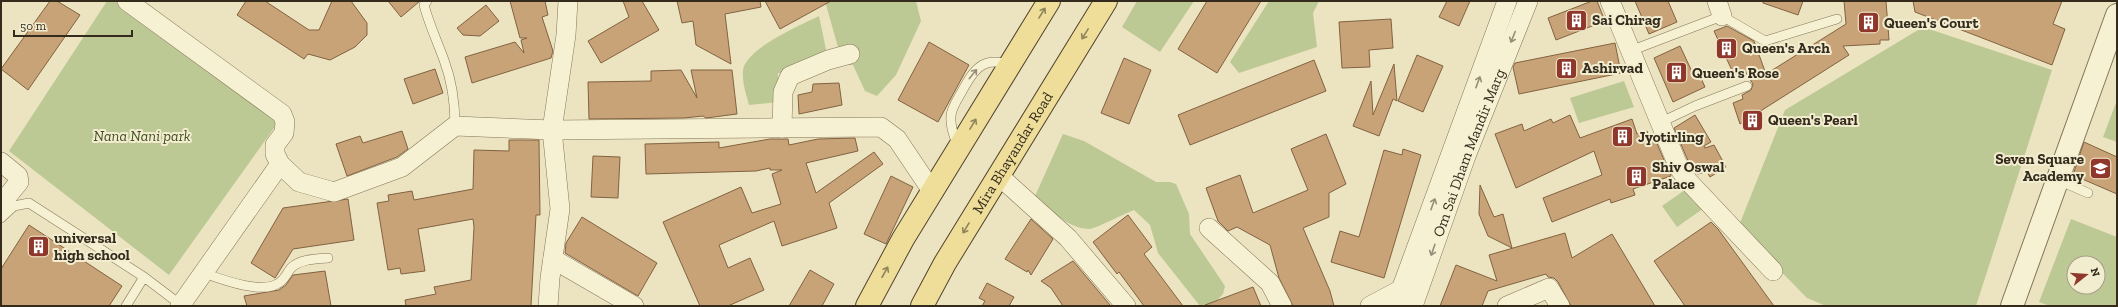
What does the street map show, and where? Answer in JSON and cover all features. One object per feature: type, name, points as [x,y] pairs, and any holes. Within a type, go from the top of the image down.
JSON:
[{"type":"main road","points":[[867,306],[932,191],[1049,1]]},
{"type":"main road","name":"Mira Bhayandar Road","points":[[922,306],[945,263],[1106,1]]},
{"type":"street","points":[[127,1],[282,114],[285,122],[284,133],[275,145],[275,154],[280,164],[299,182],[334,192],[402,167],[455,126],[552,130],[881,127],[898,139],[932,191]]},
{"type":"street","points":[[548,306],[552,260],[560,209],[552,130],[566,35],[568,1]]},
{"type":"street","name":"Om Sai Dham Mandir Marg","points":[[1413,306],[1466,156],[1495,59],[1507,1]]},
{"type":"street","name":"Om Sai Dham Mandir Marg","points":[[1399,298],[1495,59],[1528,1]]},
{"type":"street","points":[[1610,1],[1679,168],[1688,181],[1773,271]]},
{"type":"street","points":[[2012,306],[2117,15]]},
{"type":"street","points":[[782,128],[783,92],[790,76],[828,60],[850,54]]},
{"type":"street","points":[[1,162],[18,176],[19,182],[1,204]]},
{"type":"street","points":[[180,305],[280,164]]},
{"type":"street","points":[[998,176],[1068,238],[1126,306]]},
{"type":"street","points":[[1209,228],[1270,283],[1282,306]]},
{"type":"street","points":[[552,260],[634,306]]},
{"type":"street","points":[[1506,306],[1549,288],[1560,306]]},
{"type":"street","points":[[1370,306],[1399,298]]},
{"type":"lane","points":[[427,1],[424,5],[445,61],[455,104],[455,126]]},
{"type":"lane","points":[[1630,52],[1720,8],[1765,41],[1837,19]]},
{"type":"lane","points":[[1659,122],[1747,86]]},
{"type":"lane","points":[[2058,180],[2088,193]]},
{"type":"lane","points":[[1,218],[14,206],[29,203],[144,277],[180,305]]},
{"type":"lane","points":[[203,274],[254,287],[276,285],[286,278],[290,269],[298,262],[328,258]]},
{"type":"lane","points":[[126,306],[144,277]]},
{"type":"green space","name":"Nana Nani park","points":[[107,1],[115,1],[279,121],[169,275],[9,151]]},
{"type":"green space","points":[[825,1],[916,1],[921,21],[896,75],[877,96],[865,91],[853,65],[843,65]]},
{"type":"green space","points":[[1137,1],[1194,1],[1160,52],[1122,27]]},
{"type":"green space","points":[[1269,1],[1319,1],[1313,13],[1317,47],[1239,73],[1230,62]]},
{"type":"green space","points":[[819,16],[827,54],[785,73],[778,73],[779,102],[749,105],[744,88],[743,71],[746,63],[753,54],[763,46],[787,32]]},
{"type":"green space","points":[[1923,27],[2052,70],[1976,306],[1826,306],[1807,298],[1738,228],[1785,110]]},
{"type":"green space","points":[[1624,81],[1634,107],[1579,123],[1570,98]]},
{"type":"green space","points":[[2117,100],[2117,142],[2103,137]]},
{"type":"green space","points":[[1063,134],[1084,141],[1156,182],[1170,182],[1176,184],[1189,214],[1190,234],[1225,286],[1223,294],[1212,306],[1200,306],[1158,253],[1150,225],[1134,210],[1093,228],[1082,228],[1060,218],[1035,196]]},
{"type":"green space","points":[[1689,187],[1704,208],[1677,227],[1662,206]]},
{"type":"green space","points":[[2071,219],[2117,237],[2116,306],[2050,306],[2039,302]]},
{"type":"building","points":[[50,1],[57,1],[80,15],[28,90],[1,69]]},
{"type":"building","points":[[246,1],[265,1],[309,30],[319,30],[332,1],[351,1],[367,23],[367,35],[355,47],[330,60],[308,54],[304,59],[237,15]]},
{"type":"building","points":[[388,1],[420,1],[401,17]]},
{"type":"building","points":[[510,1],[545,1],[548,15],[542,17],[553,51],[551,58],[472,83],[465,57],[515,42],[524,53],[521,40],[527,38],[520,38]]},
{"type":"building","points":[[623,1],[642,1],[659,30],[601,63],[588,41],[629,17]]},
{"type":"building","points":[[677,1],[760,1],[761,7],[725,14],[731,64],[696,45],[693,21],[682,23]]},
{"type":"building","points":[[765,1],[831,1],[780,29]]},
{"type":"building","points":[[1207,1],[1261,1],[1217,73],[1178,49]]},
{"type":"building","points":[[1447,1],[1470,1],[1459,26],[1439,17]]},
{"type":"building","name":"Sai Chirag","points":[[1592,1],[1597,1],[1605,21],[1556,40],[1548,18]]},
{"type":"building","points":[[1635,1],[1668,1],[1677,22],[1649,34]]},
{"type":"building","points":[[1763,1],[1803,1],[1798,15],[1763,3]]},
{"type":"building","points":[[1844,1],[1886,1],[1889,40],[1880,40],[1880,44],[1843,46],[1849,55],[1740,124],[1733,103],[1743,99],[1742,95],[1751,90],[1753,84],[1744,70],[1734,75],[1714,31],[1727,26],[1754,41],[1766,74],[1846,24]]},
{"type":"building","points":[[1913,1],[2062,1],[2053,24],[2065,29],[2052,65],[1915,12]]},
{"type":"building","points":[[486,5],[499,21],[480,36],[463,35],[457,28]]},
{"type":"building","points":[[1391,19],[1393,48],[1369,50],[1370,67],[1342,68],[1339,22]]},
{"type":"building","points":[[929,42],[969,65],[938,122],[898,100]]},
{"type":"building","name":"Ashirvad","points":[[1615,43],[1621,73],[1519,94],[1513,67],[1515,63]]},
{"type":"building","name":"Queen's Rose","points":[[1680,46],[1695,78],[1700,76],[1705,87],[1673,102],[1654,58]]},
{"type":"building","points":[[1417,55],[1443,66],[1423,112],[1398,101]]},
{"type":"building","points":[[1124,58],[1151,70],[1129,124],[1101,113]]},
{"type":"building","points":[[1314,60],[1326,91],[1190,145],[1178,115]]},
{"type":"building","points":[[1394,64],[1397,101],[1393,99],[1379,136],[1353,126],[1371,81],[1373,115]]},
{"type":"building","points":[[435,69],[443,93],[413,104],[404,79]]},
{"type":"building","points":[[681,70],[697,98],[691,70],[732,70],[737,114],[706,118],[703,116],[684,118],[589,119],[588,82],[651,81],[651,71]]},
{"type":"building","points":[[839,83],[842,105],[799,114],[798,95],[812,92],[813,84]]},
{"type":"building","points":[[1570,115],[1580,138],[1632,119],[1637,134],[1647,131],[1651,142],[1655,139],[1671,176],[1633,189],[1635,195],[1611,203],[1610,199],[1552,222],[1543,198],[1602,175],[1594,151],[1516,188],[1495,134],[1522,124],[1524,131],[1551,119],[1553,123]]},
{"type":"building","points":[[1695,115],[1711,142],[1704,146],[1705,148],[1714,145],[1726,167],[1710,177],[1707,172],[1697,174],[1689,163],[1674,128]]},
{"type":"building","points":[[402,131],[408,149],[397,157],[347,176],[336,144],[360,136],[363,143]]},
{"type":"building","points":[[1326,134],[1346,184],[1329,193],[1329,217],[1303,228],[1330,291],[1334,306],[1293,306],[1279,278],[1270,245],[1237,227],[1228,231],[1218,221],[1206,188],[1240,175],[1253,213],[1308,190],[1291,149]]},
{"type":"building","points":[[855,138],[858,151],[806,163],[816,193],[874,152],[883,164],[829,203],[837,228],[782,246],[774,221],[719,245],[728,268],[750,258],[764,290],[728,306],[700,306],[663,222],[741,187],[752,213],[781,204],[772,174],[782,170],[770,170],[770,168],[756,171],[646,174],[645,144],[719,142],[719,148],[770,139],[788,139],[789,145],[818,139]]},
{"type":"building","points":[[509,140],[539,140],[540,215],[536,215],[531,306],[406,306],[405,300],[436,294],[434,287],[471,280],[474,227],[473,219],[418,229],[425,271],[401,274],[400,268],[388,270],[377,203],[389,201],[388,195],[412,191],[414,200],[473,189],[474,150],[509,151]]},
{"type":"building","name":"Seven Square Academy","points":[[2084,142],[2117,157],[2117,194],[2073,175]]},
{"type":"building","points":[[1403,149],[1421,155],[1384,278],[1331,262],[1340,231],[1359,237],[1384,150],[1402,155]]},
{"type":"building","points":[[593,156],[620,157],[618,198],[591,197]]},
{"type":"building","points":[[891,176],[913,187],[886,244],[864,234]]},
{"type":"building","points":[[1480,185],[1494,217],[1503,214],[1512,248],[1488,236],[1479,214]]},
{"type":"building","points":[[348,199],[354,240],[293,249],[275,278],[251,263],[283,208]]},
{"type":"building","points":[[1128,215],[1152,247],[1144,254],[1183,306],[1144,306],[1119,272],[1117,274],[1093,242]]},
{"type":"building","points":[[582,217],[657,263],[638,296],[565,253],[566,243]]},
{"type":"building","points":[[1031,219],[1053,239],[1031,275],[1028,270],[1027,272],[1005,259]]},
{"type":"building","points":[[1711,222],[1718,229],[1774,306],[1685,306],[1654,261]]},
{"type":"building","name":"universal high school","points":[[29,225],[122,286],[109,306],[1,306],[1,269]]},
{"type":"building","points":[[1565,233],[1572,258],[1612,234],[1655,306],[1571,306],[1558,282],[1554,278],[1548,277],[1546,274],[1488,291],[1482,306],[1440,306],[1456,265],[1497,281],[1489,255]]},
{"type":"building","points":[[1073,261],[1111,306],[1063,306],[1051,288],[1041,281]]},
{"type":"building","points":[[810,270],[834,284],[822,306],[789,306]]},
{"type":"building","points":[[325,271],[331,306],[247,306],[244,296],[279,290],[286,285],[293,275]]},
{"type":"building","points":[[987,283],[1014,297],[1009,306],[982,306],[985,301],[979,298]]},
{"type":"building","points":[[1253,287],[1261,306],[1205,305]]},
{"type":"place","name":"Sai Chirag","points":[[1576,20]]},
{"type":"place","name":"Queen's Court","points":[[1869,23]]},
{"type":"place","name":"Queen's Arch","points":[[1727,48]]},
{"type":"place","name":"Ashirvad","points":[[1567,68]]},
{"type":"place","name":"Queen's Rose","points":[[1676,73]]},
{"type":"place","name":"Queen's Pearl","points":[[1752,120]]},
{"type":"place","name":"Jyotirling","points":[[1623,137]]},
{"type":"place","name":"Seven Square Academy","points":[[2100,168]]},
{"type":"place","name":"Shiv Oswal Palace","points":[[1637,176]]},
{"type":"place","name":"universal high school","points":[[39,247]]}]
